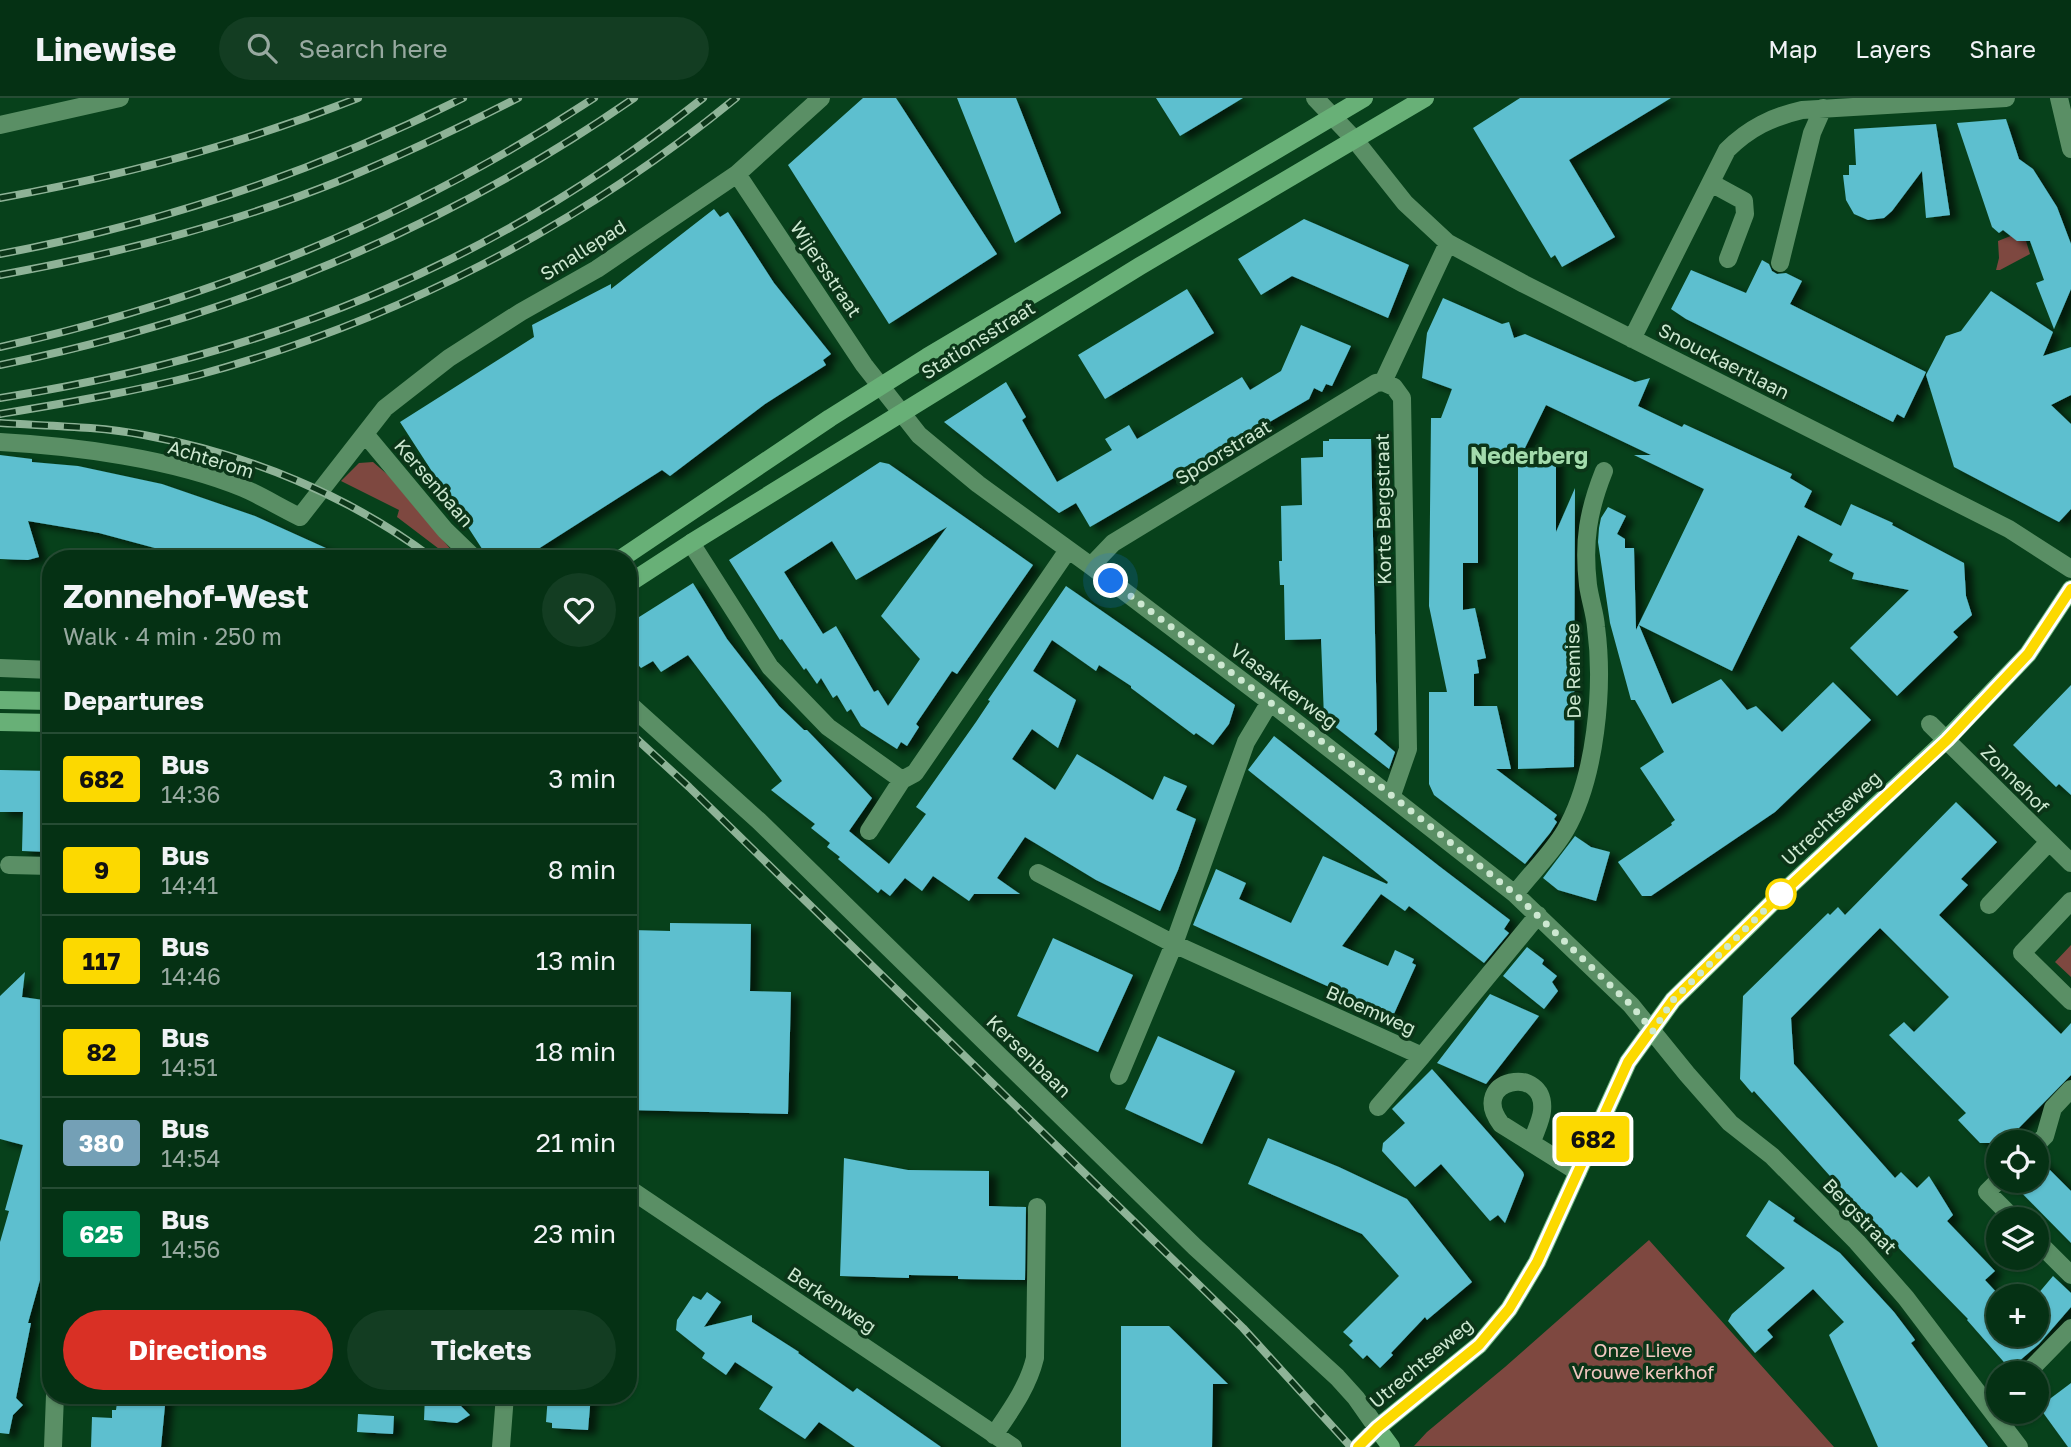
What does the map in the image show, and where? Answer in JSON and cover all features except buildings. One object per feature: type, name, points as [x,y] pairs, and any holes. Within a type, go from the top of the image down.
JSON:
[{"type":"main road","name":"Stationsstraat","points":[[634,550],[950,343],[1364,98]]},
{"type":"main road","name":"Stationsstraat","points":[[637,578],[1140,266],[1425,98]]},
{"type":"main road","name":"Utrechtseweg","points":[[1377,1428],[1479,1345],[1509,1309],[1537,1262],[1628,1062],[1673,1000],[1777,898],[1947,740],[2028,654],[2071,589]]},
{"type":"main road","points":[[0,700],[42,701]]},
{"type":"main road","points":[[0,722],[42,723]]},
{"type":"main road","name":"Kersenbaan","points":[[1377,1428],[1391,1447]]},
{"type":"street","points":[[0,125],[120,98]]},
{"type":"street","name":"Smallepad","points":[[365,434],[385,408],[449,358],[521,312],[597,269],[737,174],[821,98]]},
{"type":"street","points":[[1315,98],[1355,140]]},
{"type":"street","points":[[1632,339],[1727,150],[1743,134],[1779,115],[1823,108],[2006,98]]},
{"type":"street","points":[[2059,98],[2071,149]]},
{"type":"street","points":[[1780,263],[1812,133],[1823,108]]},
{"type":"street","name":"Snouckaertlaan","points":[[1355,140],[1405,204],[1448,243],[1524,285],[2009,529],[2071,569]]},
{"type":"street","name":"Wijersstraat","points":[[737,174],[880,387]]},
{"type":"street","points":[[1711,183],[1744,201],[1745,214],[1728,259]]},
{"type":"street","points":[[1383,383],[1448,243]]},
{"type":"street","name":"Spoorstraat","points":[[1091,566],[1113,543],[1376,383],[1383,383]]},
{"type":"street","name":"Korte Bergstraat","points":[[1383,383],[1394,387],[1402,398],[1408,748],[1392,795]]},
{"type":"street","name":"Vlasakkerweg","points":[[880,387],[934,449],[1392,795],[1515,894],[1631,1005],[1653,1031]]},
{"type":"street","name":"Achterom","points":[[0,442],[41,444],[107,453],[183,470],[242,488],[300,517],[365,434]]},
{"type":"street","name":"Kersenbaan","points":[[365,434],[445,530],[466,550]]},
{"type":"street","name":"De Remise","points":[[1515,894],[1565,830],[1589,773],[1598,706],[1598,658],[1596,627],[1588,585],[1586,536],[1591,504],[1604,471]]},
{"type":"street","points":[[691,543],[770,667],[828,727],[902,780]]},
{"type":"street","points":[[869,831],[902,780],[915,774],[1068,550]]},
{"type":"street","points":[[0,668],[42,670]]},
{"type":"street","points":[[1119,1076],[1174,944],[1246,742],[1270,702]]},
{"type":"street","name":"Kersenbaan","points":[[637,712],[759,821],[1195,1247],[1337,1377],[1377,1428]]},
{"type":"street","name":"Zonnehof","points":[[1930,724],[2071,863]]},
{"type":"street","points":[[1989,905],[2049,842]]},
{"type":"street","points":[[9,865],[42,866]]},
{"type":"street","name":"Bloemweg","points":[[1038,873],[1174,944],[1422,1056],[1538,915]]},
{"type":"street","points":[[2071,901],[2022,953],[2071,1001]]},
{"type":"street","name":"Bergstraat","points":[[1653,1031],[1686,1074],[1730,1123],[1772,1156],[1857,1242],[1986,1395]]},
{"type":"street","points":[[1378,1107],[1422,1056]]},
{"type":"street","points":[[2045,1130],[2053,1108],[2071,1089]]},
{"type":"street","points":[[1532,1142],[1578,1172]]},
{"type":"street","points":[[1988,1193],[2002,1207]]},
{"type":"street","name":"Berkenweg","points":[[637,1194],[1013,1447]]},
{"type":"street","points":[[994,1435],[1021,1394],[1035,1358],[1037,1207]]},
{"type":"street","points":[[2049,1253],[2071,1275]]},
{"type":"street","points":[[2039,1361],[2071,1328]]},
{"type":"street","points":[[53,1447],[55,1404]]},
{"type":"street","points":[[501,1447],[504,1404]]},
{"type":"street","name":"Bergstraat","points":[[2006,1424],[2019,1447]]},
{"type":"street","name":"Utrechtseweg","points":[[1357,1447],[1377,1428]]},
{"type":"green space","points":[[2023,231],[2030,254],[1996,270],[1999,258],[1998,241]]},
{"type":"green space","points":[[373,462],[388,475],[451,550],[440,550],[397,517],[399,510],[341,481],[359,463]]},
{"type":"green space","points":[[2071,945],[2071,977],[2055,962]]},
{"type":"green space","name":"Onze Lieve Vrouwe kerkhof","points":[[1649,1240],[1834,1447],[1414,1446],[1427,1432]]},
{"type":"railway","points":[[0,198],[91,180],[181,157],[270,130],[358,98]]},
{"type":"railway","points":[[0,254],[120,227],[237,192],[352,149],[463,98]]},
{"type":"railway","points":[[0,275],[87,258],[172,237],[298,197],[384,162],[518,98]]},
{"type":"railway","points":[[0,347],[157,305],[309,250],[383,217],[455,180],[594,98]]},
{"type":"railway","points":[[0,365],[168,323],[331,264],[487,189],[634,98]]},
{"type":"railway","points":[[0,398],[97,380],[192,357],[283,329],[372,295],[458,256],[542,210],[623,157],[703,98]]},
{"type":"railway","points":[[0,414],[124,392],[198,375],[343,328],[413,298],[482,265],[613,188],[676,145],[736,98]]},
{"type":"railway","points":[[0,423],[126,432],[221,453],[332,496],[421,550]]},
{"type":"railway","points":[[637,739],[1243,1328],[1351,1447]]},
{"type":"bus line","name":"682","points":[[1358,1447],[1377,1428],[1479,1345],[1509,1309],[1537,1262],[1628,1062],[1673,1000],[1777,898],[1947,740],[2028,654],[2071,589]]},
{"type":"district","name":"Nederberg","points":[[1529,456]]},
{"type":"route","points":[[1111,581],[1371,779],[1515,894],[1631,1005],[1653,1031],[1673,1000],[1781,894]]}]
